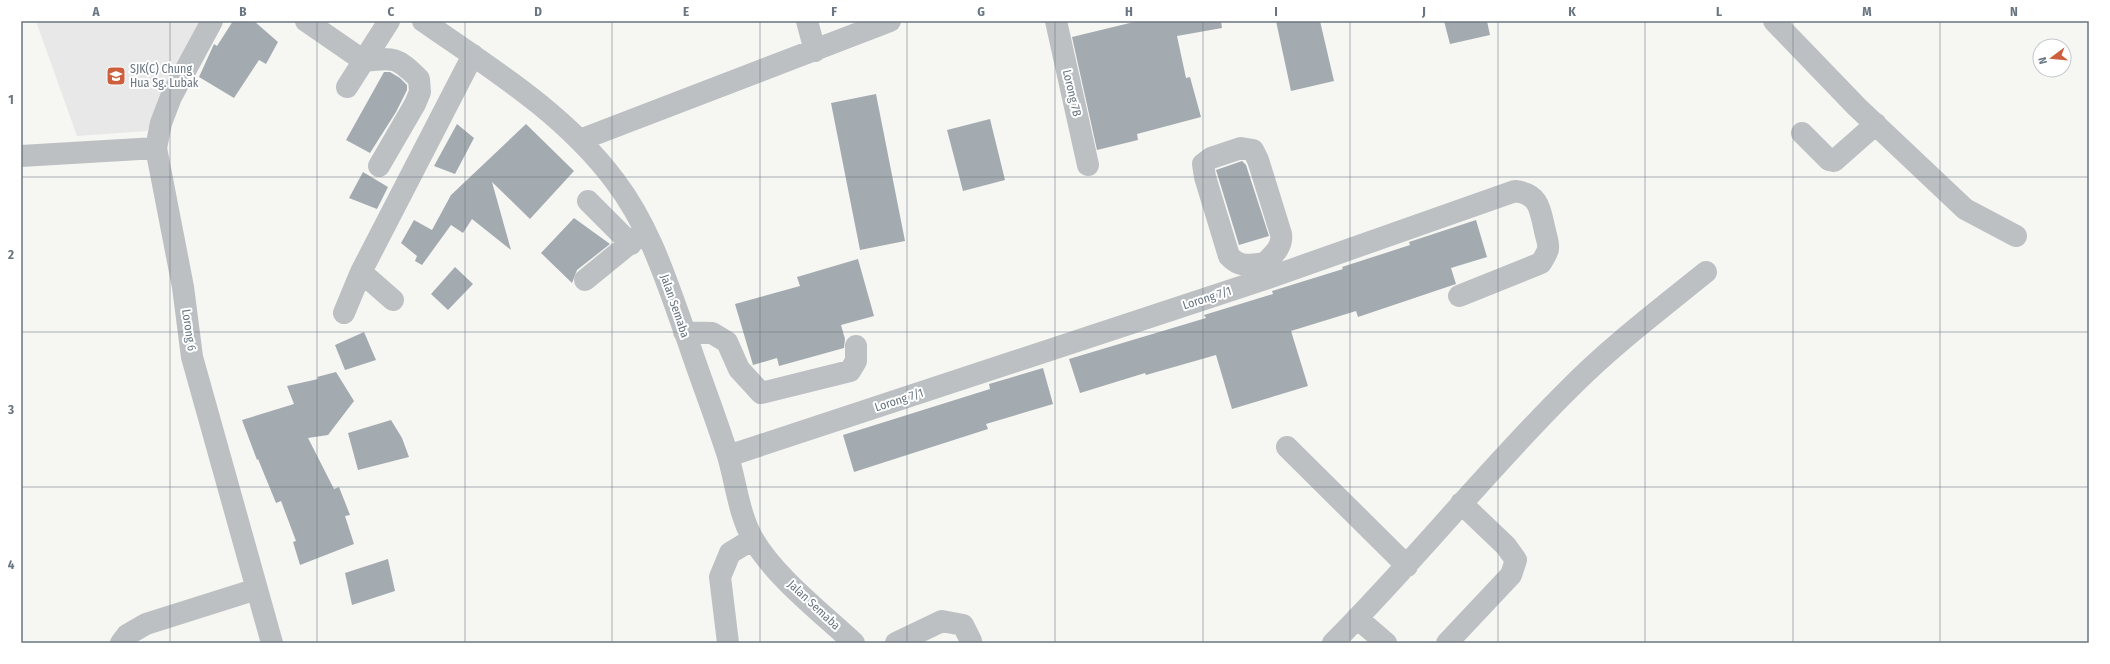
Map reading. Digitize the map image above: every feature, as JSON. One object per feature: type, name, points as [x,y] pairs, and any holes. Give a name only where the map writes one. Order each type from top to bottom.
[{"type":"street","name":"Lorong 6","points":[[212,21],[171,97],[161,123],[156,148],[183,287],[192,357],[272,643]]},
{"type":"street","points":[[306,21],[364,61],[384,58],[402,62],[419,78],[420,92],[415,104],[379,166]]},
{"type":"street","points":[[347,87],[389,21]]},
{"type":"street","name":"Jalan Semaba","points":[[423,21],[528,93],[580,140],[616,182],[638,237],[666,277],[728,456],[743,515],[753,539],[778,572],[854,643]]},
{"type":"street","points":[[807,21],[814,51]]},
{"type":"street","points":[[580,140],[890,21]]},
{"type":"street","name":"Lorong 7B","points":[[1056,21],[1088,166]]},
{"type":"street","points":[[1774,21],[1876,124],[1965,209],[2016,236]]},
{"type":"street","points":[[344,313],[361,272],[473,55]]},
{"type":"street","points":[[1802,133],[1829,160],[1834,161],[1876,124]]},
{"type":"street","points":[[21,156],[156,148]]},
{"type":"street","points":[[1241,148],[1253,150],[1258,160],[1282,241],[1266,271],[1236,263],[1229,256],[1205,177],[1203,164],[1211,158],[1241,148]]},
{"type":"street","name":"Lorong 7/1","points":[[728,456],[1266,271],[1515,191],[1526,192],[1533,198],[1540,208],[1548,249],[1541,263],[1459,296]]},
{"type":"street","points":[[585,280],[638,237],[588,201]]},
{"type":"street","points":[[361,272],[394,300]]},
{"type":"street","points":[[1333,643],[1407,566],[1461,503],[1592,366],[1706,272]]},
{"type":"street","points":[[684,332],[712,332],[727,342],[739,369],[761,393],[850,372],[856,361],[856,346]]},
{"type":"street","points":[[1287,447],[1407,566]]},
{"type":"street","points":[[1447,643],[1511,575],[1516,560],[1506,546],[1461,503]]},
{"type":"street","points":[[728,643],[720,577],[730,553],[753,539]]},
{"type":"street","points":[[121,643],[127,635],[146,624],[257,589]]},
{"type":"street","points":[[1358,618],[1386,643]]},
{"type":"street","points":[[896,643],[942,621],[963,625],[971,641],[970,643]]},
{"type":"shaded area","name":"SJK(C) Chung Hua Sg. Lubak","points":[[36,21],[205,21],[147,131],[77,136]]},
{"type":"building","points":[[233,21],[254,21],[278,42],[266,64],[259,60],[234,98],[199,77],[214,44],[217,46]]},
{"type":"building","points":[[1138,21],[1221,21],[1222,28],[1177,36],[1186,78],[1190,77],[1201,117],[1137,134],[1138,140],[1097,150],[1072,37]]},
{"type":"building","points":[[1276,21],[1320,21],[1334,81],[1291,91]]},
{"type":"building","points":[[1444,21],[1487,21],[1490,35],[1450,44]]},
{"type":"building","points":[[384,72],[390,72],[400,78],[407,85],[407,90],[396,112],[370,153],[346,140]]},
{"type":"building","points":[[876,94],[905,241],[860,250],[831,103]]},
{"type":"building","points":[[990,119],[1005,180],[963,191],[947,130]]},
{"type":"building","points":[[457,124],[474,138],[455,174],[434,166]]},
{"type":"building","points":[[526,124],[574,171],[530,219],[492,182],[511,250],[472,219],[463,233],[451,225],[422,265],[415,261],[417,256],[401,243],[414,220],[432,230],[451,195]]},
{"type":"building","points":[[1242,161],[1246,165],[1269,236],[1239,245],[1216,170]]},
{"type":"building","points":[[363,172],[388,187],[377,209],[349,198]]},
{"type":"building","points":[[574,218],[610,244],[577,270],[572,283],[541,253]]},
{"type":"building","points":[[1476,220],[1487,257],[1451,268],[1456,284],[1358,317],[1356,311],[1291,331],[1308,386],[1232,409],[1216,355],[1146,375],[1145,373],[1080,393],[1069,359],[1206,318],[1204,315],[1273,294],[1272,291],[1343,269],[1342,267],[1410,245],[1409,242]]},
{"type":"building","points":[[858,259],[874,316],[841,325],[845,339],[844,348],[779,366],[777,358],[753,365],[735,304],[800,286],[797,277]]},
{"type":"building","points":[[455,267],[473,284],[448,310],[431,294]]},
{"type":"building","points":[[364,332],[376,360],[345,370],[335,345]]},
{"type":"building","points":[[1043,368],[1053,404],[986,424],[988,429],[854,472],[843,435],[990,389],[989,384]]},
{"type":"building","points":[[336,372],[354,401],[328,435],[308,438],[334,489],[339,487],[350,515],[345,516],[354,544],[300,565],[293,542],[296,541],[281,501],[276,503],[258,459],[257,460],[242,420],[294,404],[287,386],[318,379],[317,377]]},
{"type":"building","points":[[391,420],[402,438],[409,457],[358,470],[348,433]]},
{"type":"building","points":[[388,559],[395,591],[352,605],[345,573]]},
{"type":"place","name":"SJK(C) Chung Hua Sg. Lubak","points":[[116,76]]}]
